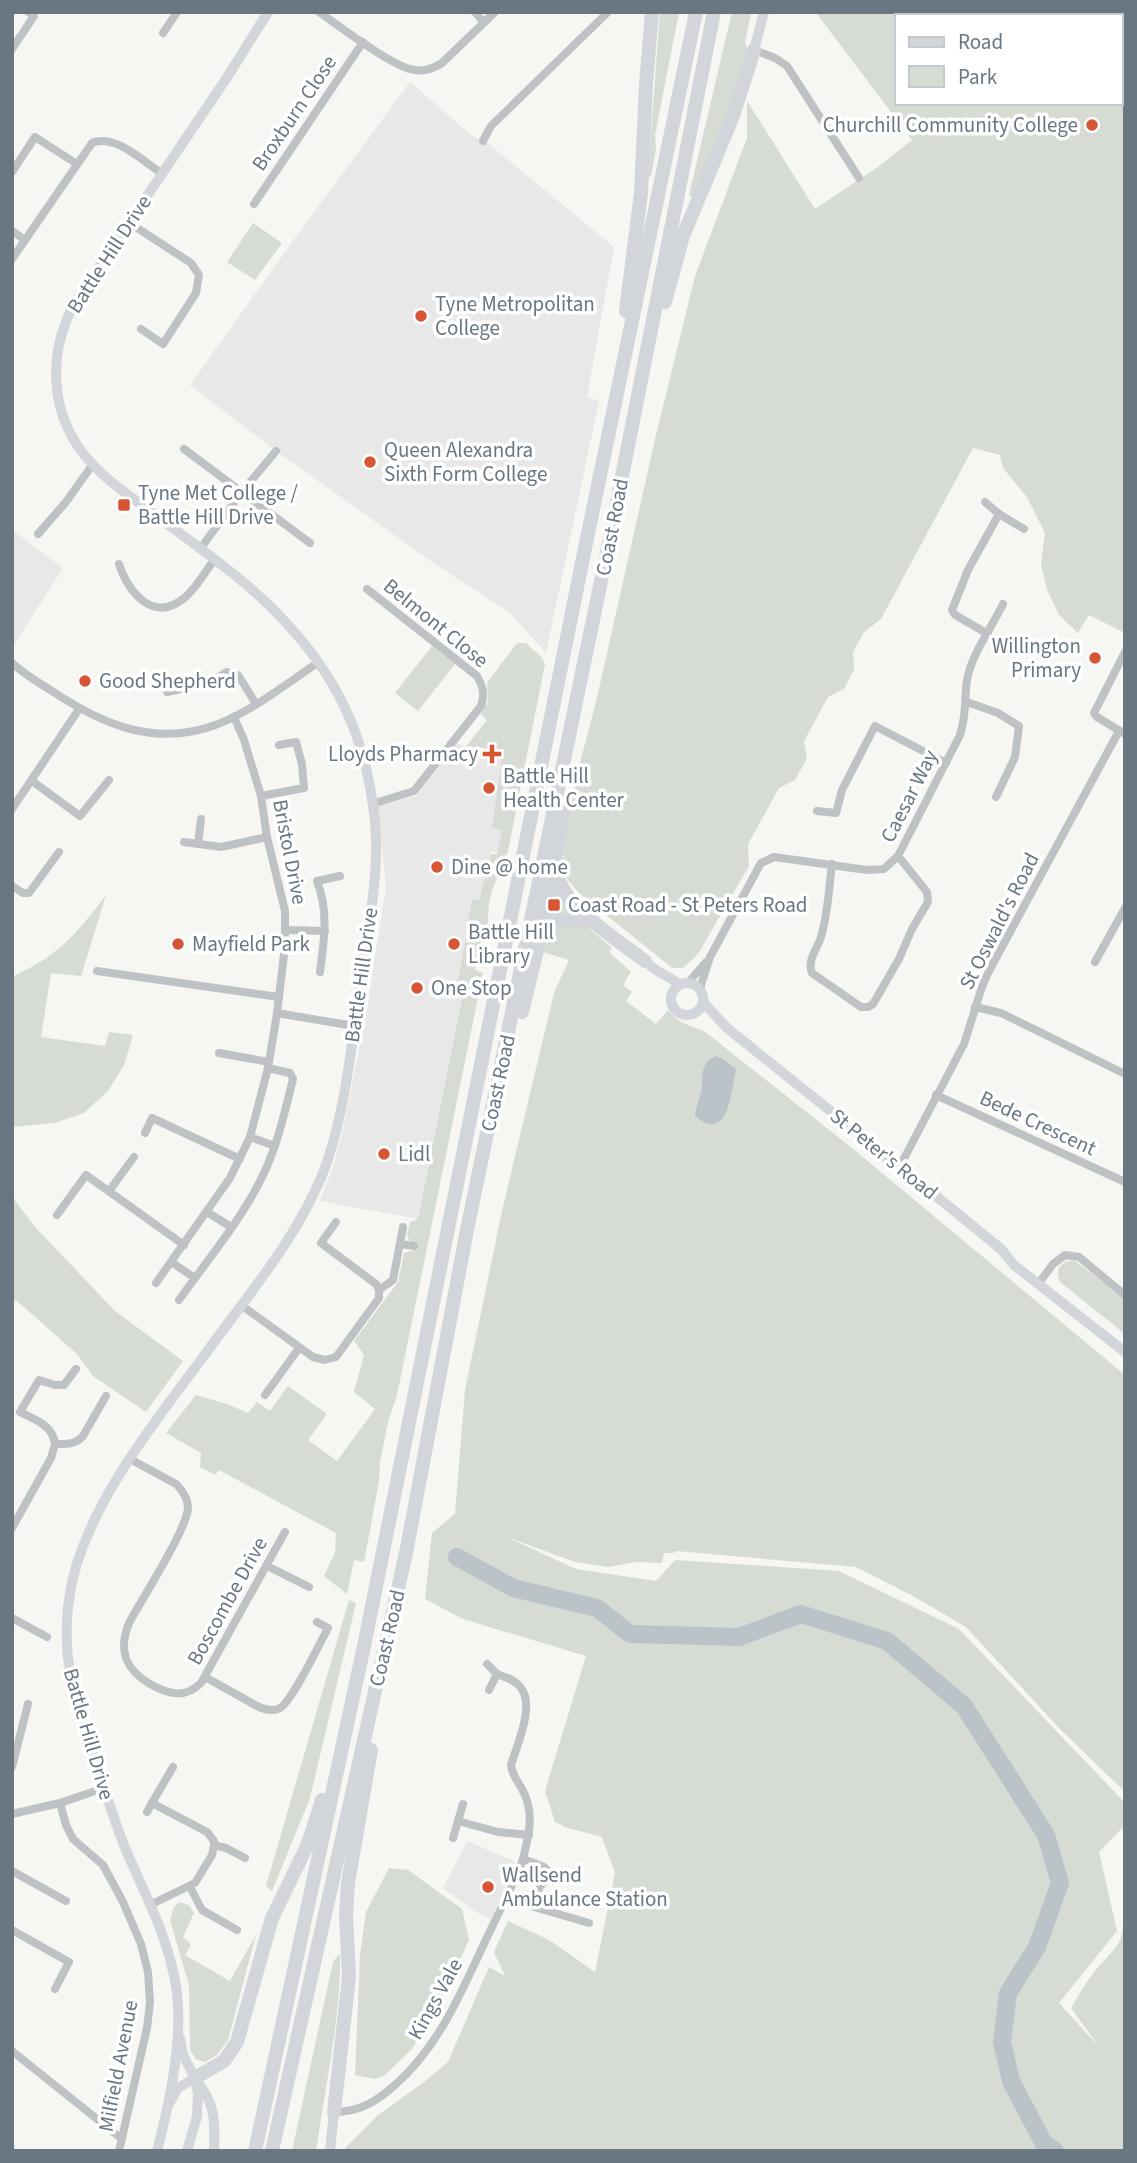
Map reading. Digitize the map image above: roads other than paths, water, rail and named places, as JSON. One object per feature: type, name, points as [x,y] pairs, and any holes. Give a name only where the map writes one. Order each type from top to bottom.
[{"type":"highway","points":[[610,430],[641,193],[652,12]]},
{"type":"highway","name":"Coast Road","points":[[255,2151],[364,1646],[696,12]]},
{"type":"highway","name":"Coast Road","points":[[272,2151],[406,1553],[467,1230],[608,547],[714,12]]},
{"type":"highway","points":[[632,425],[683,236],[733,116],[754,50]]},
{"type":"highway","points":[[467,1230],[540,938],[608,547]]},
{"type":"highway","points":[[555,864],[562,888],[593,921],[650,966]]},
{"type":"highway","points":[[540,938],[550,927],[562,920],[593,921]]},
{"type":"highway","points":[[334,2112],[349,1977],[346,1905],[349,1870],[406,1553]]},
{"type":"highway","points":[[195,2078],[224,2061],[237,2042],[272,1918],[313,1830],[364,1646]]},
{"type":"street","points":[[12,49],[34,16],[28,12]]},
{"type":"street","points":[[163,33],[177,12]]},
{"type":"street","name":"Battle Hill Drive","points":[[158,2149],[178,2029],[177,1999],[171,1962],[162,1931],[122,1840],[72,1690],[66,1625],[74,1577],[84,1545],[106,1500],[130,1459],[242,1306],[301,1219],[327,1163],[342,1102],[354,1026],[374,874],[375,826],[366,771],[354,726],[348,711],[318,662],[292,628],[267,603],[93,464],[75,440],[64,419],[56,381],[57,355],[62,328],[74,304],[268,12]]},
{"type":"street","points":[[319,12],[399,65],[412,70],[425,70],[442,63],[495,12]]},
{"type":"street","points":[[475,12],[484,23]]},
{"type":"street","points":[[482,141],[491,126],[608,12]]},
{"type":"street","points":[[764,12],[754,50],[787,66],[859,178]]},
{"type":"street","name":"Broxburn Close","points":[[254,204],[363,42]]},
{"type":"street","points":[[12,172],[35,137],[77,163]]},
{"type":"street","points":[[12,259],[92,143],[103,139],[115,142],[161,173]]},
{"type":"street","points":[[128,222],[191,262],[199,275],[196,293],[163,344],[141,329]]},
{"type":"street","points":[[12,231],[26,240]]},
{"type":"street","points":[[184,449],[310,543]]},
{"type":"street","points":[[200,549],[276,451]]},
{"type":"street","points":[[38,534],[66,502],[93,464]]},
{"type":"street","points":[[985,502],[1024,529]]},
{"type":"street","points":[[988,634],[952,610],[968,569],[999,514]]},
{"type":"street","points":[[119,564],[132,592],[143,601],[159,607],[172,605],[184,598],[214,560]]},
{"type":"street","name":"Belmont Close","points":[[367,589],[477,676],[482,684],[484,697],[481,706],[414,791],[372,804]]},
{"type":"street","name":"Caesar Way","points":[[700,988],[710,957],[761,863],[774,857],[867,870],[884,869],[898,856],[960,735],[965,720],[970,668],[1003,604]]},
{"type":"street","points":[[1122,732],[1094,713],[1125,652]]},
{"type":"street","points":[[12,663],[79,709],[110,724],[158,735],[186,733],[217,725],[256,704],[318,662]]},
{"type":"street","points":[[167,692],[206,684],[227,672],[239,675],[256,704]]},
{"type":"street","points":[[967,702],[998,713],[1019,726],[1015,757],[996,797]]},
{"type":"street","points":[[12,809],[79,709]]},
{"type":"street","name":"Bristol Drive","points":[[156,1283],[207,1212],[250,1138],[269,1065],[277,1013],[286,930],[285,911],[267,837],[261,796],[244,740],[233,717]]},
{"type":"street","points":[[817,811],[836,813],[842,790],[874,726],[946,763]]},
{"type":"street","name":"St Oswald's Road","points":[[899,1168],[964,1044],[989,971],[1122,732]]},
{"type":"street","points":[[261,796],[304,788],[302,764],[296,742],[279,745]]},
{"type":"street","points":[[32,781],[80,816],[109,780]]},
{"type":"street","points":[[198,844],[201,819]]},
{"type":"street","points":[[184,842],[221,847],[267,837]]},
{"type":"street","points":[[12,886],[23,893],[29,893],[59,852]]},
{"type":"street","points":[[832,864],[822,936],[810,969],[861,1007],[868,1007],[873,1004],[899,959],[928,902],[927,892],[898,856]]},
{"type":"street","points":[[320,972],[325,931],[324,899],[317,881],[340,876]]},
{"type":"street","points":[[1095,962],[1125,908]]},
{"type":"street","points":[[286,930],[325,931]]},
{"type":"street","name":"Caesar Way","points":[[680,986],[710,957]]},
{"type":"street","name":"St Peter's Road","points":[[650,966],[680,986],[700,988]]},
{"type":"street","points":[[97,971],[279,997]]},
{"type":"street","name":"St Peter's Road","points":[[680,986],[671,1003],[678,1012],[688,1015],[696,1013],[727,1028]]},
{"type":"street","points":[[696,1013],[704,997],[700,988]]},
{"type":"street","name":"St Peter's Road","points":[[703,1002],[727,1028],[858,1132],[920,1188],[936,1196],[1001,1249],[1014,1265],[1125,1352]]},
{"type":"street","points":[[975,1007],[1001,1013],[1125,1074]]},
{"type":"street","points":[[277,1013],[354,1026]]},
{"type":"street","points":[[179,1300],[231,1227],[263,1174],[275,1146],[293,1079],[290,1073],[269,1065],[219,1053]]},
{"type":"street","name":"Bede Crescent","points":[[936,1096],[1125,1182]]},
{"type":"street","points":[[145,1133],[152,1118],[240,1158]]},
{"type":"street","points":[[250,1138],[275,1146]]},
{"type":"street","points":[[109,1191],[134,1157]]},
{"type":"street","points":[[57,1214],[86,1175],[184,1245]]},
{"type":"street","points":[[207,1212],[231,1227]]},
{"type":"street","points":[[242,1306],[313,1357],[325,1360],[336,1357],[379,1298],[376,1284],[321,1243],[337,1222]]},
{"type":"street","points":[[379,1290],[393,1280],[403,1227]]},
{"type":"street","points":[[400,1244],[414,1246]]},
{"type":"street","points":[[1039,1283],[1053,1264],[1065,1255],[1080,1258],[1125,1295]]},
{"type":"street","points":[[171,1262],[195,1278]]},
{"type":"street","points":[[265,1395],[299,1348]]},
{"type":"street","points":[[12,1528],[15,1517],[51,1458],[55,1444],[48,1427],[20,1412],[38,1380],[64,1385],[76,1369]]},
{"type":"street","points":[[55,1444],[78,1441],[106,1396]]},
{"type":"street","name":"Boscombe Drive","points":[[130,1459],[176,1484],[185,1496],[188,1511],[184,1525],[126,1629],[124,1643],[127,1663],[139,1678],[160,1690],[173,1694],[191,1691],[205,1677],[285,1532]]},
{"type":"street","points":[[267,1566],[309,1587]]},
{"type":"street","points":[[12,1618],[47,1637]]},
{"type":"street","points":[[205,1677],[259,1707],[278,1709],[288,1700],[328,1628],[317,1622]]},
{"type":"street","name":"Kings Vale","points":[[334,2112],[363,2108],[383,2095],[425,2054],[460,1997],[523,1859],[529,1835],[530,1804],[511,1772],[510,1765],[527,1703],[523,1689],[514,1681],[497,1674],[487,1664]]},
{"type":"street","points":[[489,1690],[497,1674]]},
{"type":"street","points":[[12,1767],[28,1704]]},
{"type":"street","points":[[147,1812],[173,1767]]},
{"type":"street","points":[[12,1813],[60,1804],[104,1788]]},
{"type":"street","points":[[150,1905],[190,1887],[212,1854],[214,1845],[214,1840],[207,1832],[152,1803]]},
{"type":"street","name":"Milfield Avenue","points":[[60,1804],[73,1839],[103,1865],[123,1902],[141,1944],[148,1972],[150,2002],[147,2028],[119,2151]]},
{"type":"street","points":[[453,1838],[463,1804]]},
{"type":"street","points":[[458,1821],[498,1832],[529,1835]]},
{"type":"street","points":[[214,1845],[245,1858]]},
{"type":"street","points":[[523,1859],[544,1867],[549,1872],[547,1880],[540,1886],[534,1907],[590,1923]]},
{"type":"street","points":[[12,1871],[66,1901]]},
{"type":"street","points":[[190,1887],[198,1904],[208,1915],[237,1930]]},
{"type":"street","points":[[12,1930],[69,1962],[55,1989]]},
{"type":"street","name":"Battle Hill Drive","points":[[178,2029],[186,2063],[195,2078],[198,2094],[198,2107],[187,2151]]},
{"type":"street","points":[[12,2051],[122,2139]]},
{"type":"street","points":[[163,2126],[175,2092],[195,2078],[209,2096],[212,2106],[215,2122],[214,2151]]},
{"type":"street","points":[[330,2151],[334,2112]]},
{"type":"waterway","points":[[457,1557],[513,1588],[597,1608],[630,1634],[739,1637],[801,1614],[887,1641],[964,1706],[1046,1835],[1060,1883],[1037,1947],[1008,1993],[1002,2042],[1011,2081],[1043,2142],[1055,2151]]},
{"type":"place","name":"Churchill Community College","points":[[1092,125]]},
{"type":"place","name":"Tyne Metropolitan College","points":[[421,316]]},
{"type":"place","name":"Queen Alexandra Sixth Form College","points":[[370,462]]},
{"type":"place","name":"Tyne Met College / Battle Hill Drive","points":[[124,505]]},
{"type":"place","name":"Willington Primary","points":[[1095,658]]},
{"type":"place","name":"Good Shepherd","points":[[85,681]]},
{"type":"place","name":"Lloyds Pharmacy","points":[[492,754]]},
{"type":"place","name":"Battle Hill Health Center","points":[[489,788]]},
{"type":"place","name":"Dine @ home","points":[[437,867]]},
{"type":"place","name":"Coast Road - St Peters Road","points":[[554,905]]},
{"type":"place","name":"Mayfield Park","points":[[178,944]]},
{"type":"place","name":"Battle Hill Library","points":[[454,944]]},
{"type":"place","name":"One Stop","points":[[417,988]]},
{"type":"place","name":"Lidl","points":[[384,1154]]},
{"type":"place","name":"Wallsend Ambulance Station","points":[[488,1887]]}]
